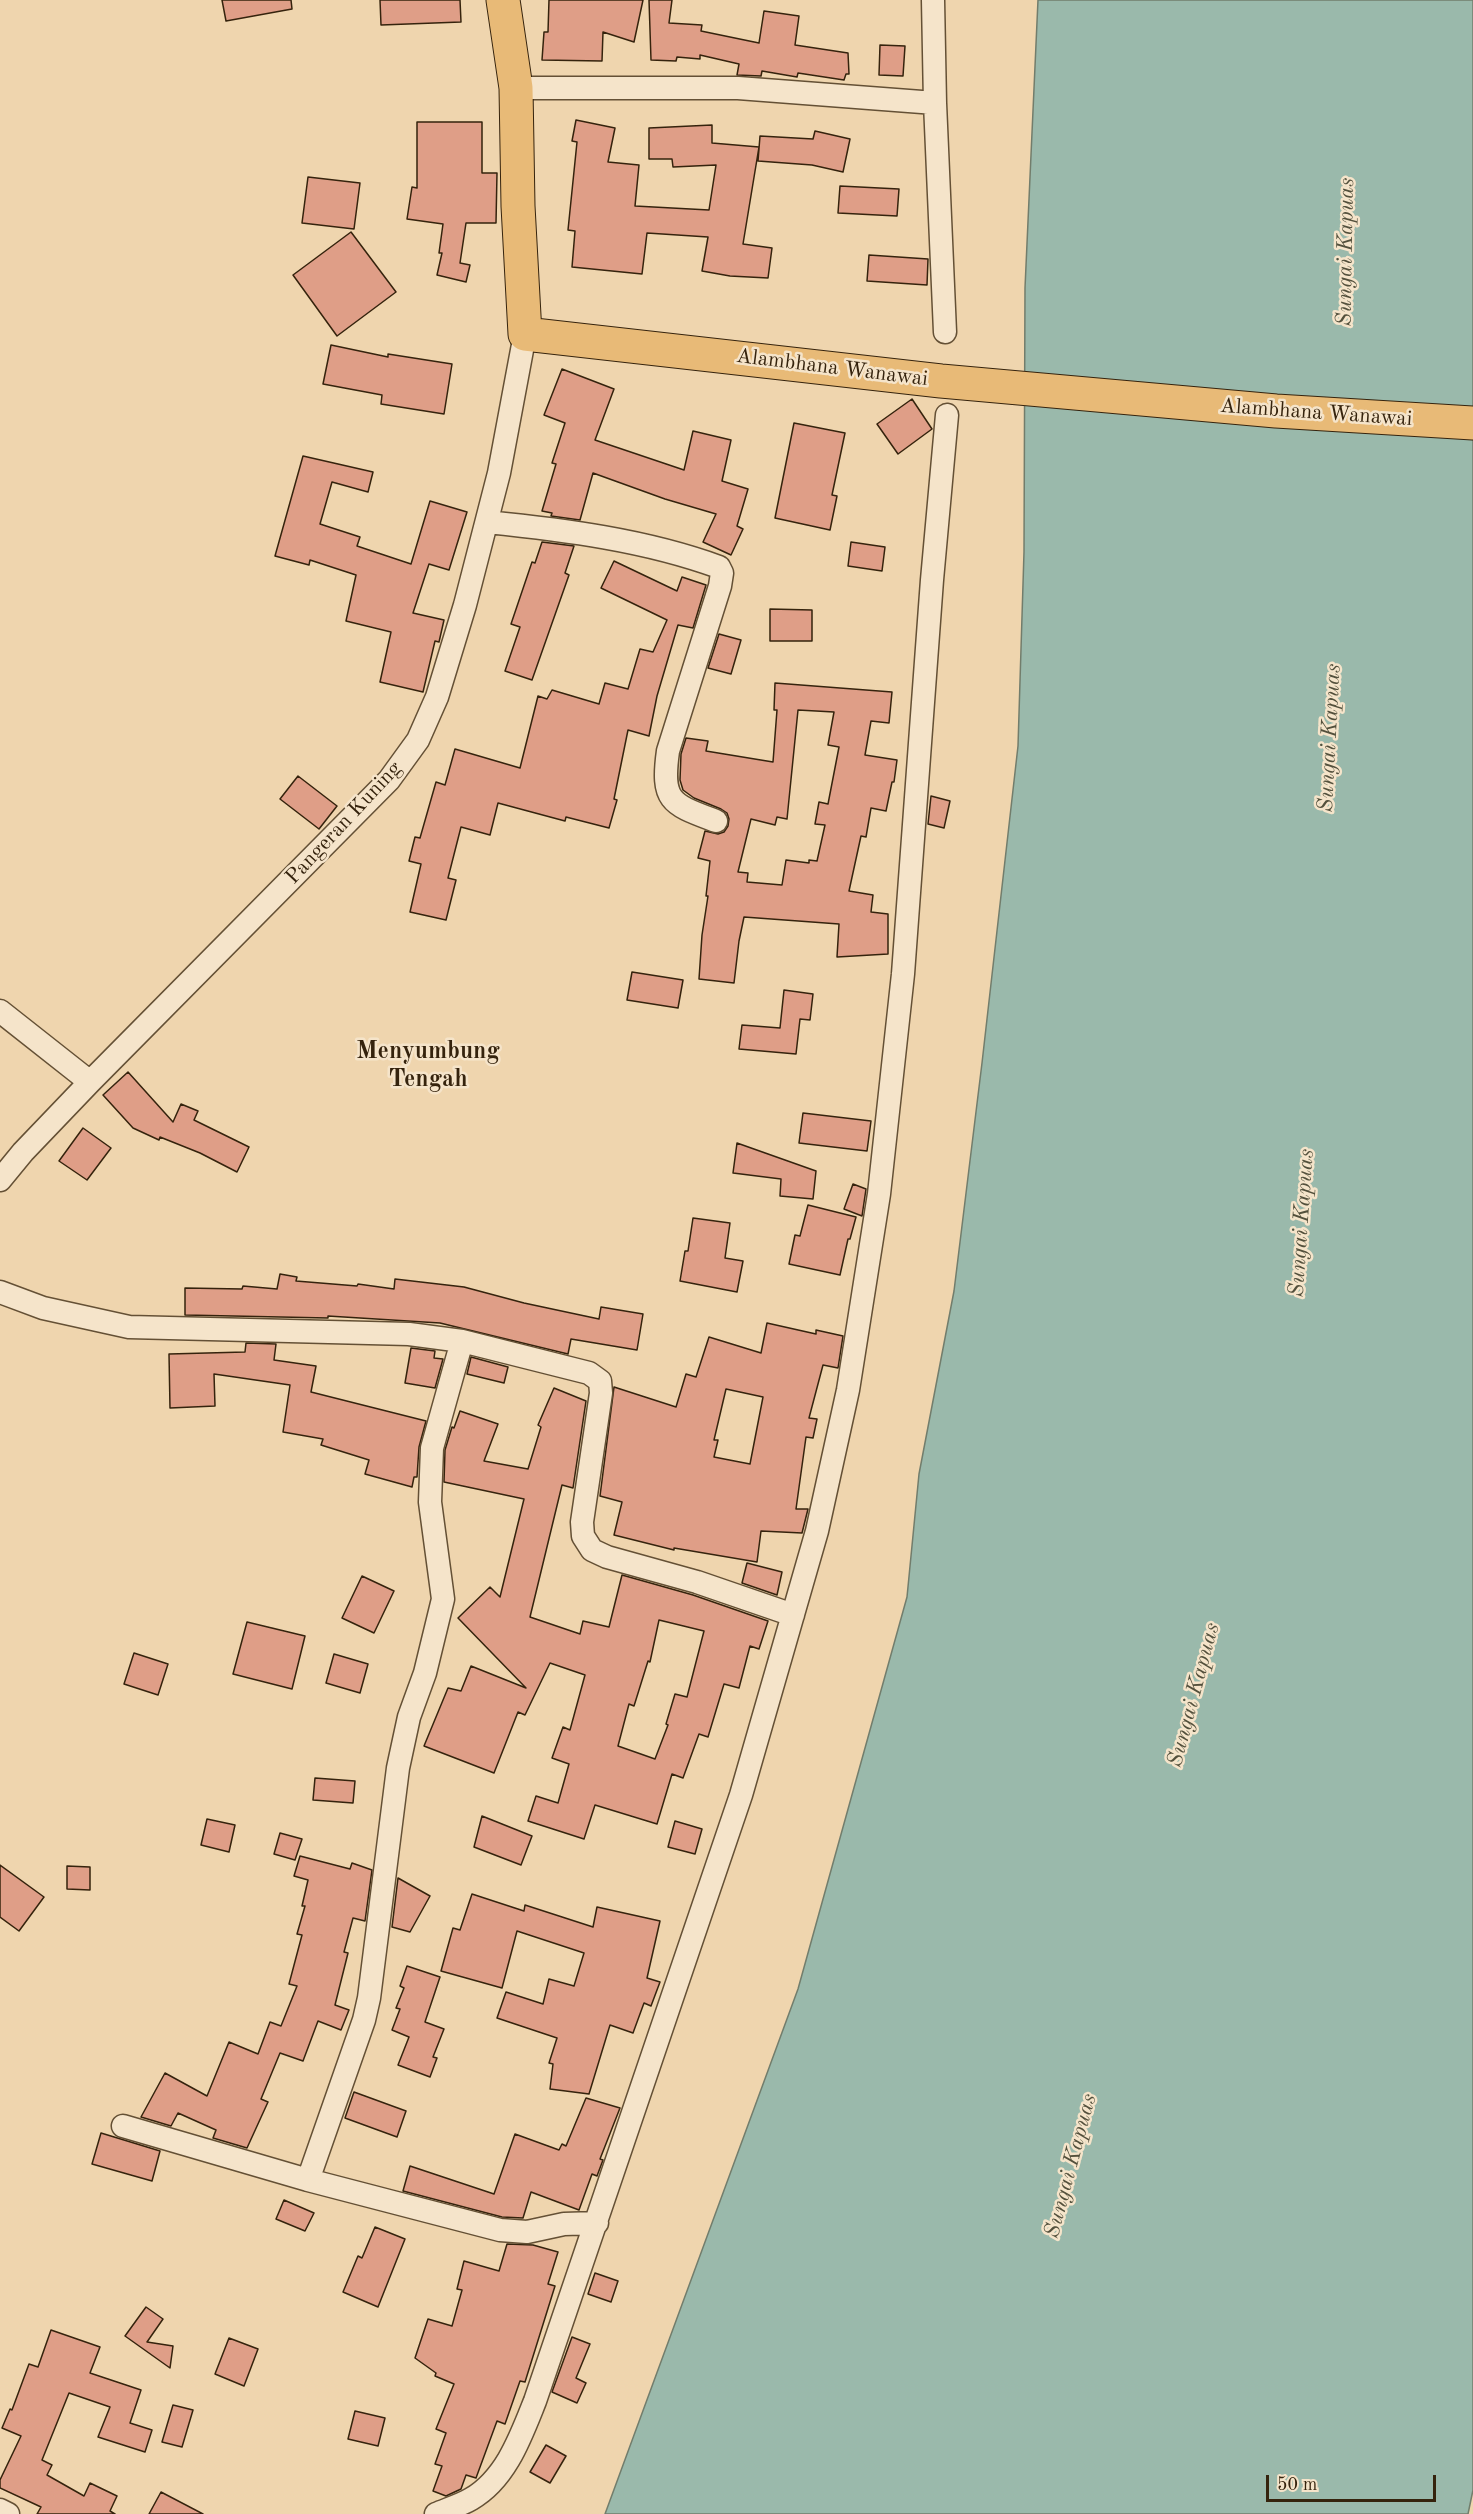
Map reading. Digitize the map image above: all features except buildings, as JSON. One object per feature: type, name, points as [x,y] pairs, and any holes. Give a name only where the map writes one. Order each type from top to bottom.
[{"type":"main road","points":[[503,0],[516,88],[518,206],[525,334]]},
{"type":"main road","name":"Alambhana Wanawai","points":[[525,334],[895,376],[1276,411],[1473,423]]},
{"type":"street","points":[[933,0],[945,332]]},
{"type":"street","points":[[516,88],[738,88],[935,103]]},
{"type":"street","name":"Pangeran Kuning","points":[[0,1180],[23,1152],[90,1082],[332,840],[389,780],[418,741],[437,697],[500,473],[525,334]]},
{"type":"street","points":[[436,2514],[470,2500],[486,2489],[504,2466],[525,2428],[597,2223],[741,1795],[817,1531],[848,1390],[879,1194],[903,974],[932,580],[947,415]]},
{"type":"street","points":[[487,522],[621,540],[669,551],[719,567],[722,573],[720,586],[668,751],[665,772],[670,798],[681,808],[716,821]]},
{"type":"street","points":[[0,1011],[90,1082]]},
{"type":"street","points":[[0,1292],[43,1308],[129,1327],[409,1334],[462,1341],[589,1373],[600,1382],[601,1393],[582,1522],[583,1536],[592,1550],[607,1557],[697,1582],[793,1615]]},
{"type":"street","points":[[308,2180],[364,2020],[369,1998],[398,1768],[409,1717],[424,1673],[442,1599],[430,1502],[432,1448],[462,1341]]},
{"type":"street","points":[[123,2126],[308,2180],[509,2231],[527,2232],[564,2224],[597,2223]]},
{"type":"street","points":[[0,2510],[9,2514]]},
{"type":"water","name":"Sungai Kapuas","points":[[1038,0],[1473,0],[1473,2490],[1468,2514],[605,2514],[798,1989],[907,1597],[919,1474],[954,1291],[1018,746],[1024,552],[1025,288]]},
{"type":"district","name":"Menyumbung Tengah","points":[[428,1066]]}]
